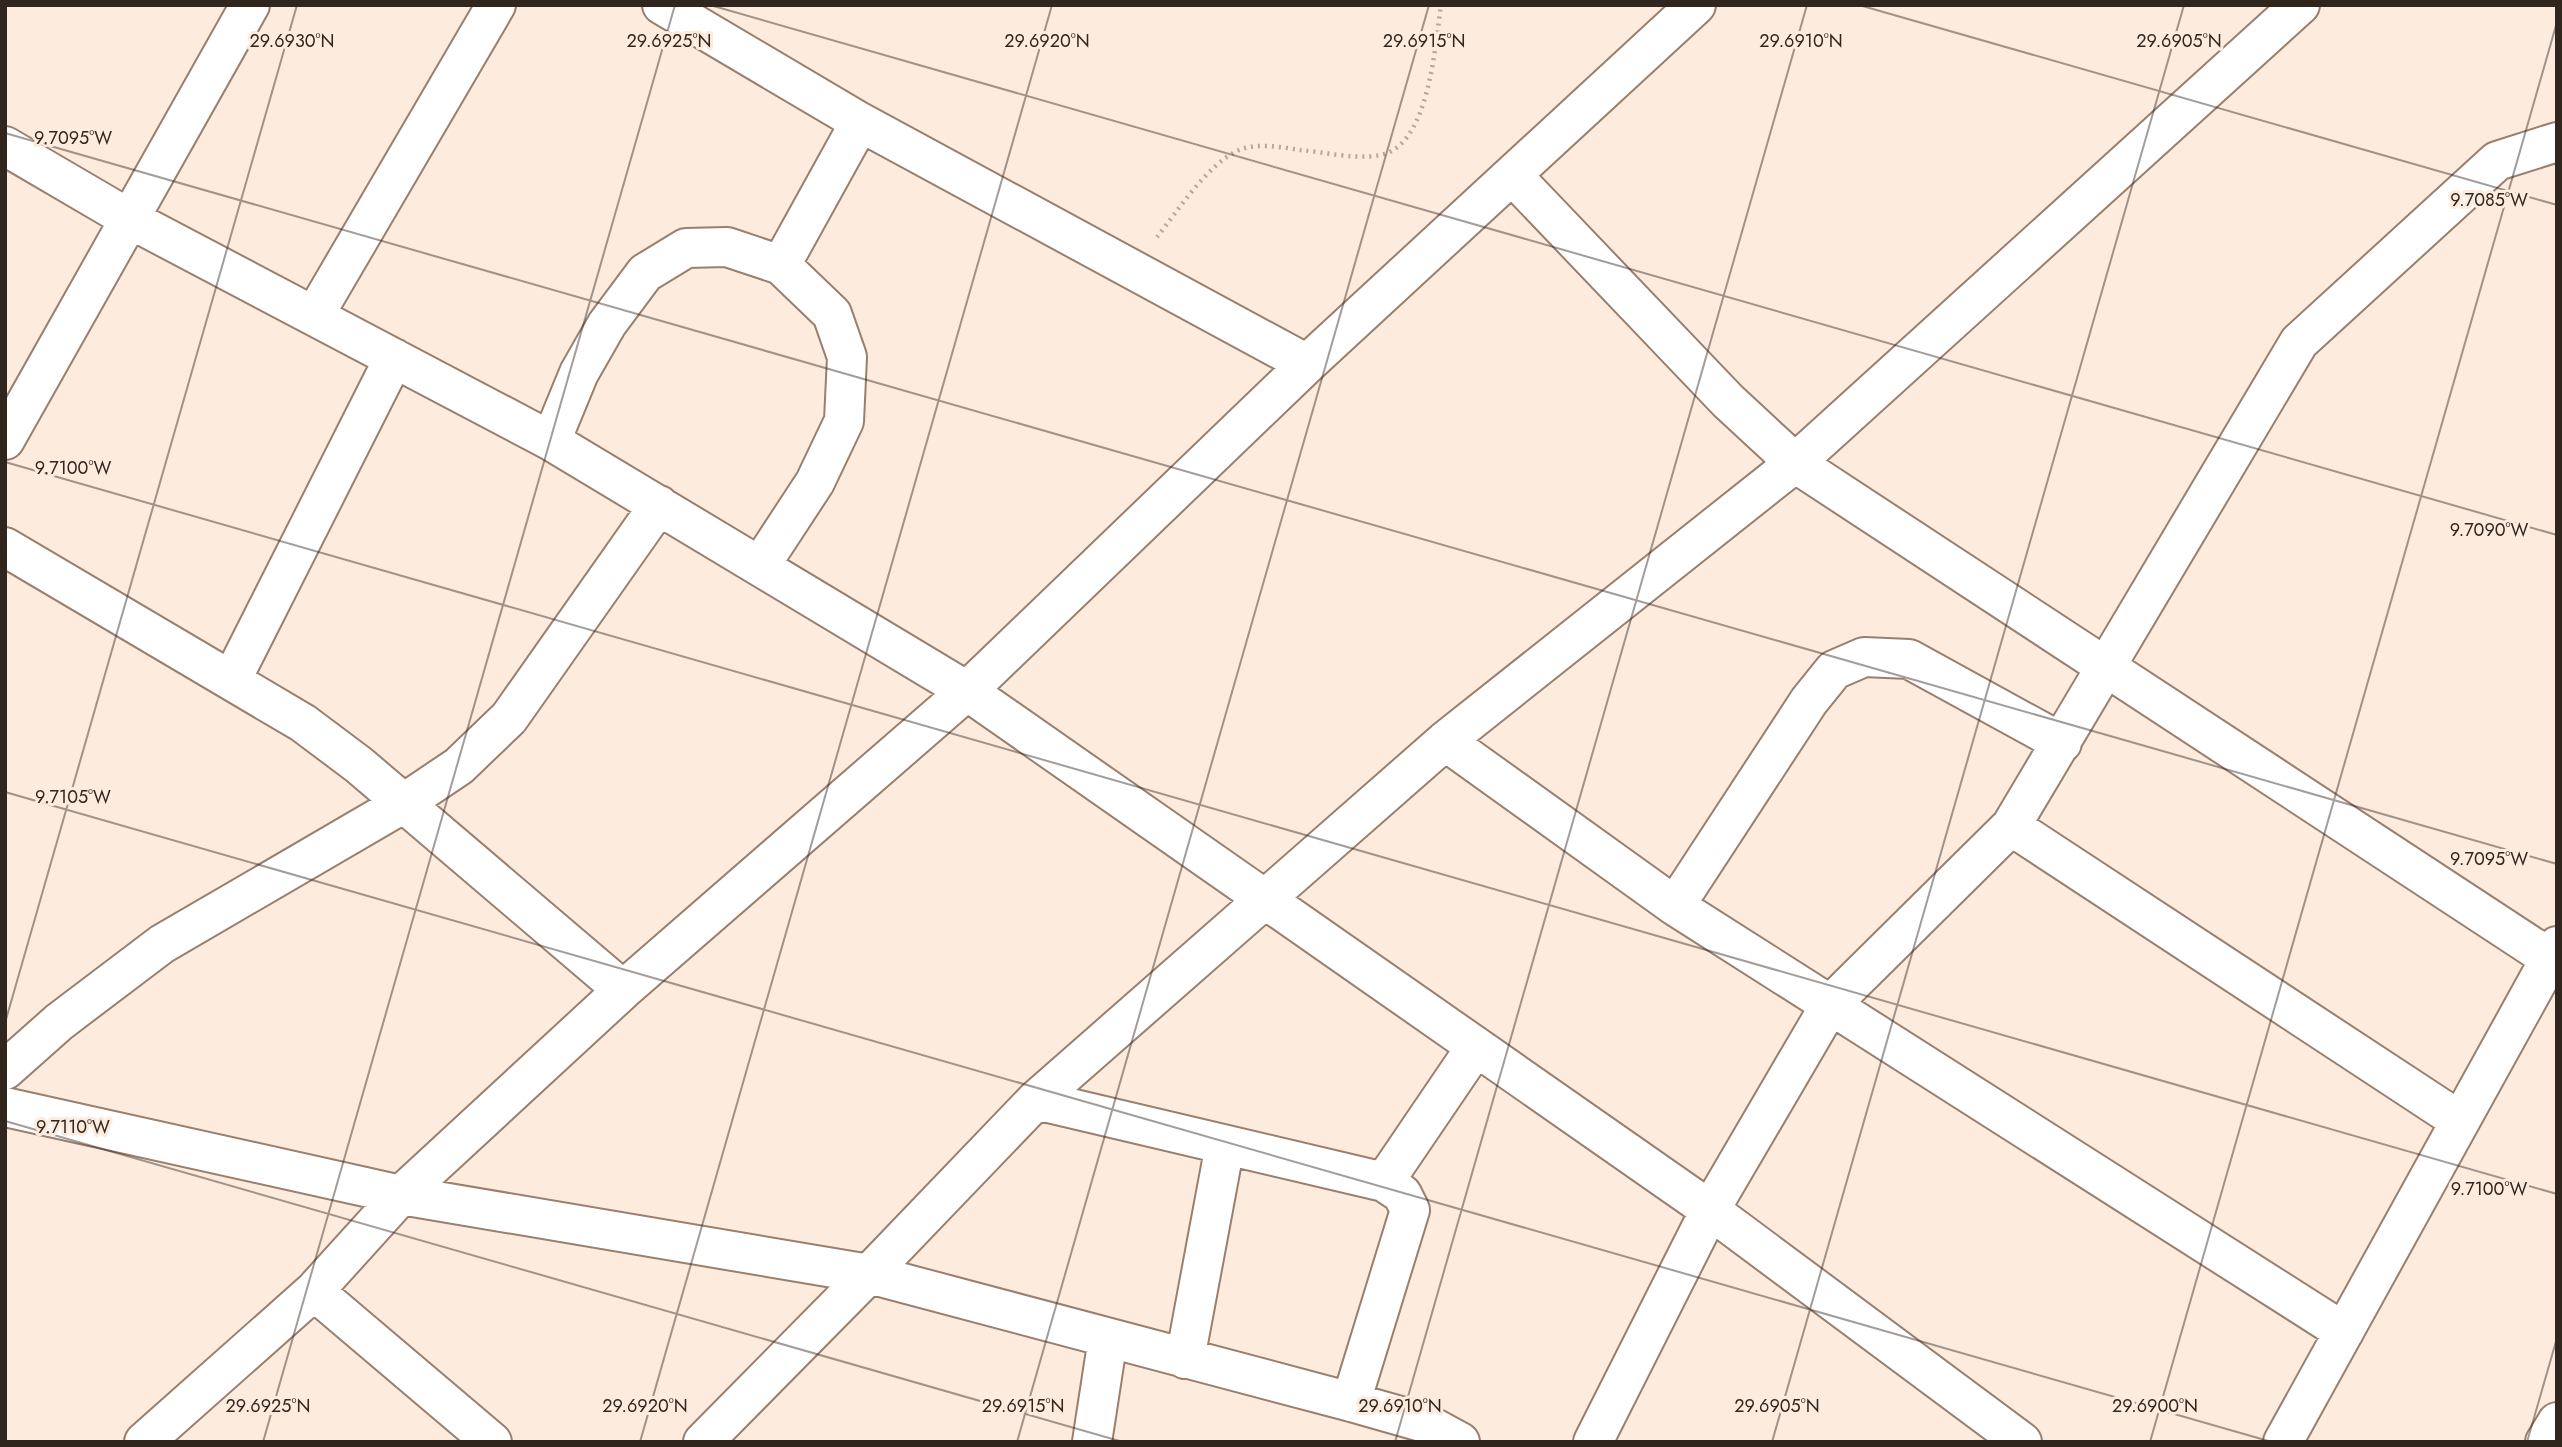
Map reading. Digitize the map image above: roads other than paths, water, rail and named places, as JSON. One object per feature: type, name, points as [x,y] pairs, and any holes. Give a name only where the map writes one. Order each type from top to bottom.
[{"type":"street","points":[[314,316],[496,5]]},
{"type":"street","points":[[662,5],[860,122],[1130,271],[1307,364]]},
{"type":"street","points":[[144,1442],[314,1291],[401,1195],[623,990],[967,691],[1307,364],[1696,5]]},
{"type":"street","points":[[702,1442],[869,1274],[1035,1100],[1445,741],[1796,463],[2300,5]]},
{"type":"street","points":[[5,440],[128,218],[236,10]]},
{"type":"street","points":[[780,265],[860,122]]},
{"type":"street","points":[[1593,1442],[1710,1210],[1830,1005],[2011,827],[2108,668],[2299,342],[2497,161],[2557,142]]},
{"type":"street","points":[[5,146],[128,218],[551,441],[967,691],[1710,1210],[2022,1442]]},
{"type":"street","points":[[1512,175],[1728,401],[1796,463],[2555,956],[2460,1121],[2283,1442]]},
{"type":"street","points":[[551,441],[579,373],[607,324],[645,272],[686,248],[727,247],[780,265],[832,314],[847,358],[844,421],[815,482],[760,566]]},
{"type":"street","points":[[232,679],[394,358]]},
{"type":"street","points":[[5,1070],[58,1022],[162,944],[404,803],[459,766],[509,718],[659,505]]},
{"type":"street","points":[[5,547],[303,723],[404,803],[623,990]]},
{"type":"street","points":[[1675,906],[1809,701],[1834,670],[1864,657],[1909,659],[2062,743]]},
{"type":"street","points":[[1445,741],[1675,906],[2344,1332]]},
{"type":"street","points":[[2011,827],[2460,1121]]},
{"type":"street","points":[[1384,1182],[1475,1048]]},
{"type":"street","points":[[1035,1100],[1384,1182],[1402,1194],[1410,1210],[1351,1402]]},
{"type":"street","points":[[5,1107],[401,1195],[869,1274],[1425,1423],[1460,1442]]},
{"type":"street","points":[[1185,1359],[1225,1145]]},
{"type":"street","points":[[314,1291],[492,1442]]},
{"type":"street","points":[[1092,1442],[1108,1338]]},
{"type":"street","points":[[2545,1442],[2557,1422]]}]
